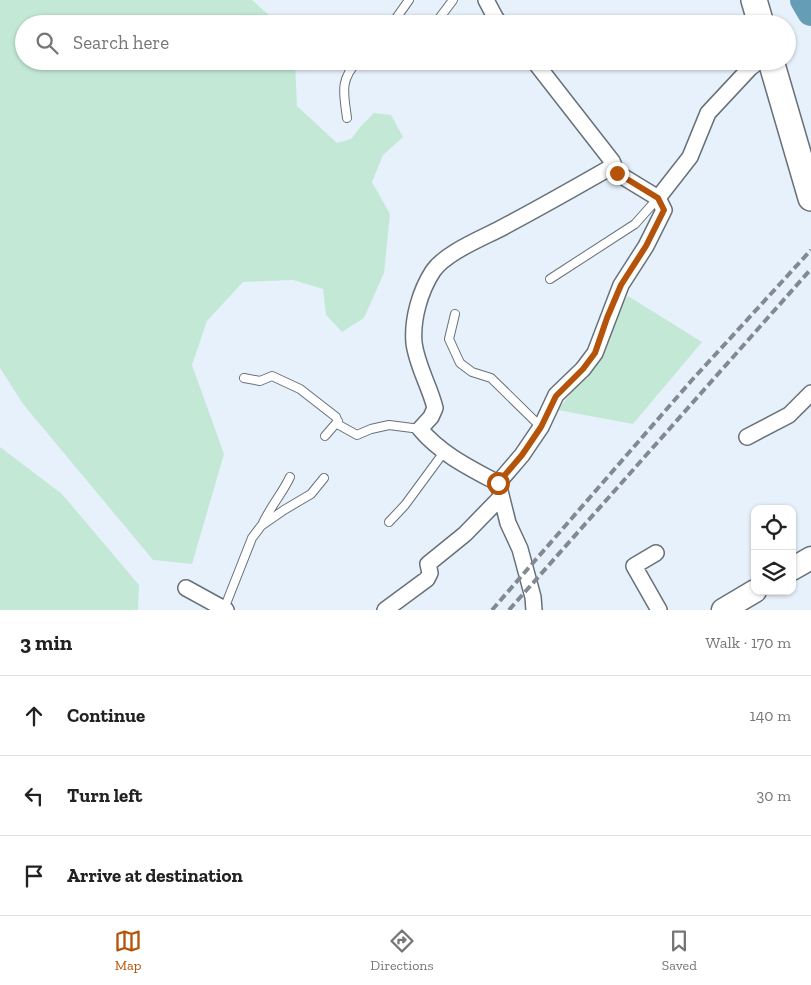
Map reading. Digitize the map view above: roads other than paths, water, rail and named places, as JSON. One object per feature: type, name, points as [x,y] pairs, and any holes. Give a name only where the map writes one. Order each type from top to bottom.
[{"type":"main road","points":[[754,0],[758,15]]},
{"type":"main road","points":[[774,70],[811,198]]},
{"type":"main road","points":[[796,567],[811,558]]},
{"type":"main road","points":[[724,610],[751,593]]},
{"type":"street","points":[[486,0],[494,15]]},
{"type":"street","points":[[386,610],[427,579],[430,573],[428,564],[466,534],[500,490],[541,427],[556,396],[583,369],[595,353],[621,285],[646,246],[664,210],[658,198],[617,173],[614,166],[541,70]]},
{"type":"street","points":[[658,198],[690,157],[708,113],[748,70]]},
{"type":"street","points":[[534,610],[533,598],[520,549],[508,523],[500,490],[444,452],[420,429],[431,417],[435,408],[414,345],[416,312],[434,270],[463,247],[614,166]]},
{"type":"street","points":[[747,437],[789,415],[811,393]]},
{"type":"street","points":[[656,553],[634,566],[658,610]]},
{"type":"street","points":[[186,588],[225,609]]},
{"type":"lane","points":[[398,15],[409,0]]},
{"type":"lane","points":[[442,15],[453,0]]},
{"type":"lane","points":[[347,118],[343,87],[344,79],[351,70]]},
{"type":"lane","points":[[550,279],[635,224],[658,198]]},
{"type":"lane","points":[[454,314],[449,339],[460,363],[472,372],[491,378],[541,427]]},
{"type":"lane","points":[[244,378],[260,381],[272,376],[300,389],[332,414],[339,425],[357,435],[389,425],[420,429]]},
{"type":"lane","points":[[325,436],[338,421]]},
{"type":"lane","points":[[389,522],[405,505],[444,452]]},
{"type":"lane","points":[[225,609],[252,538],[285,488],[290,477]]},
{"type":"lane","points":[[261,526],[311,494],[324,478]]},
{"type":"waterway","points":[[804,0],[811,12]]},
{"type":"railway","points":[[492,610],[692,380],[811,250]]},
{"type":"railway","points":[[509,610],[811,269]]}]
